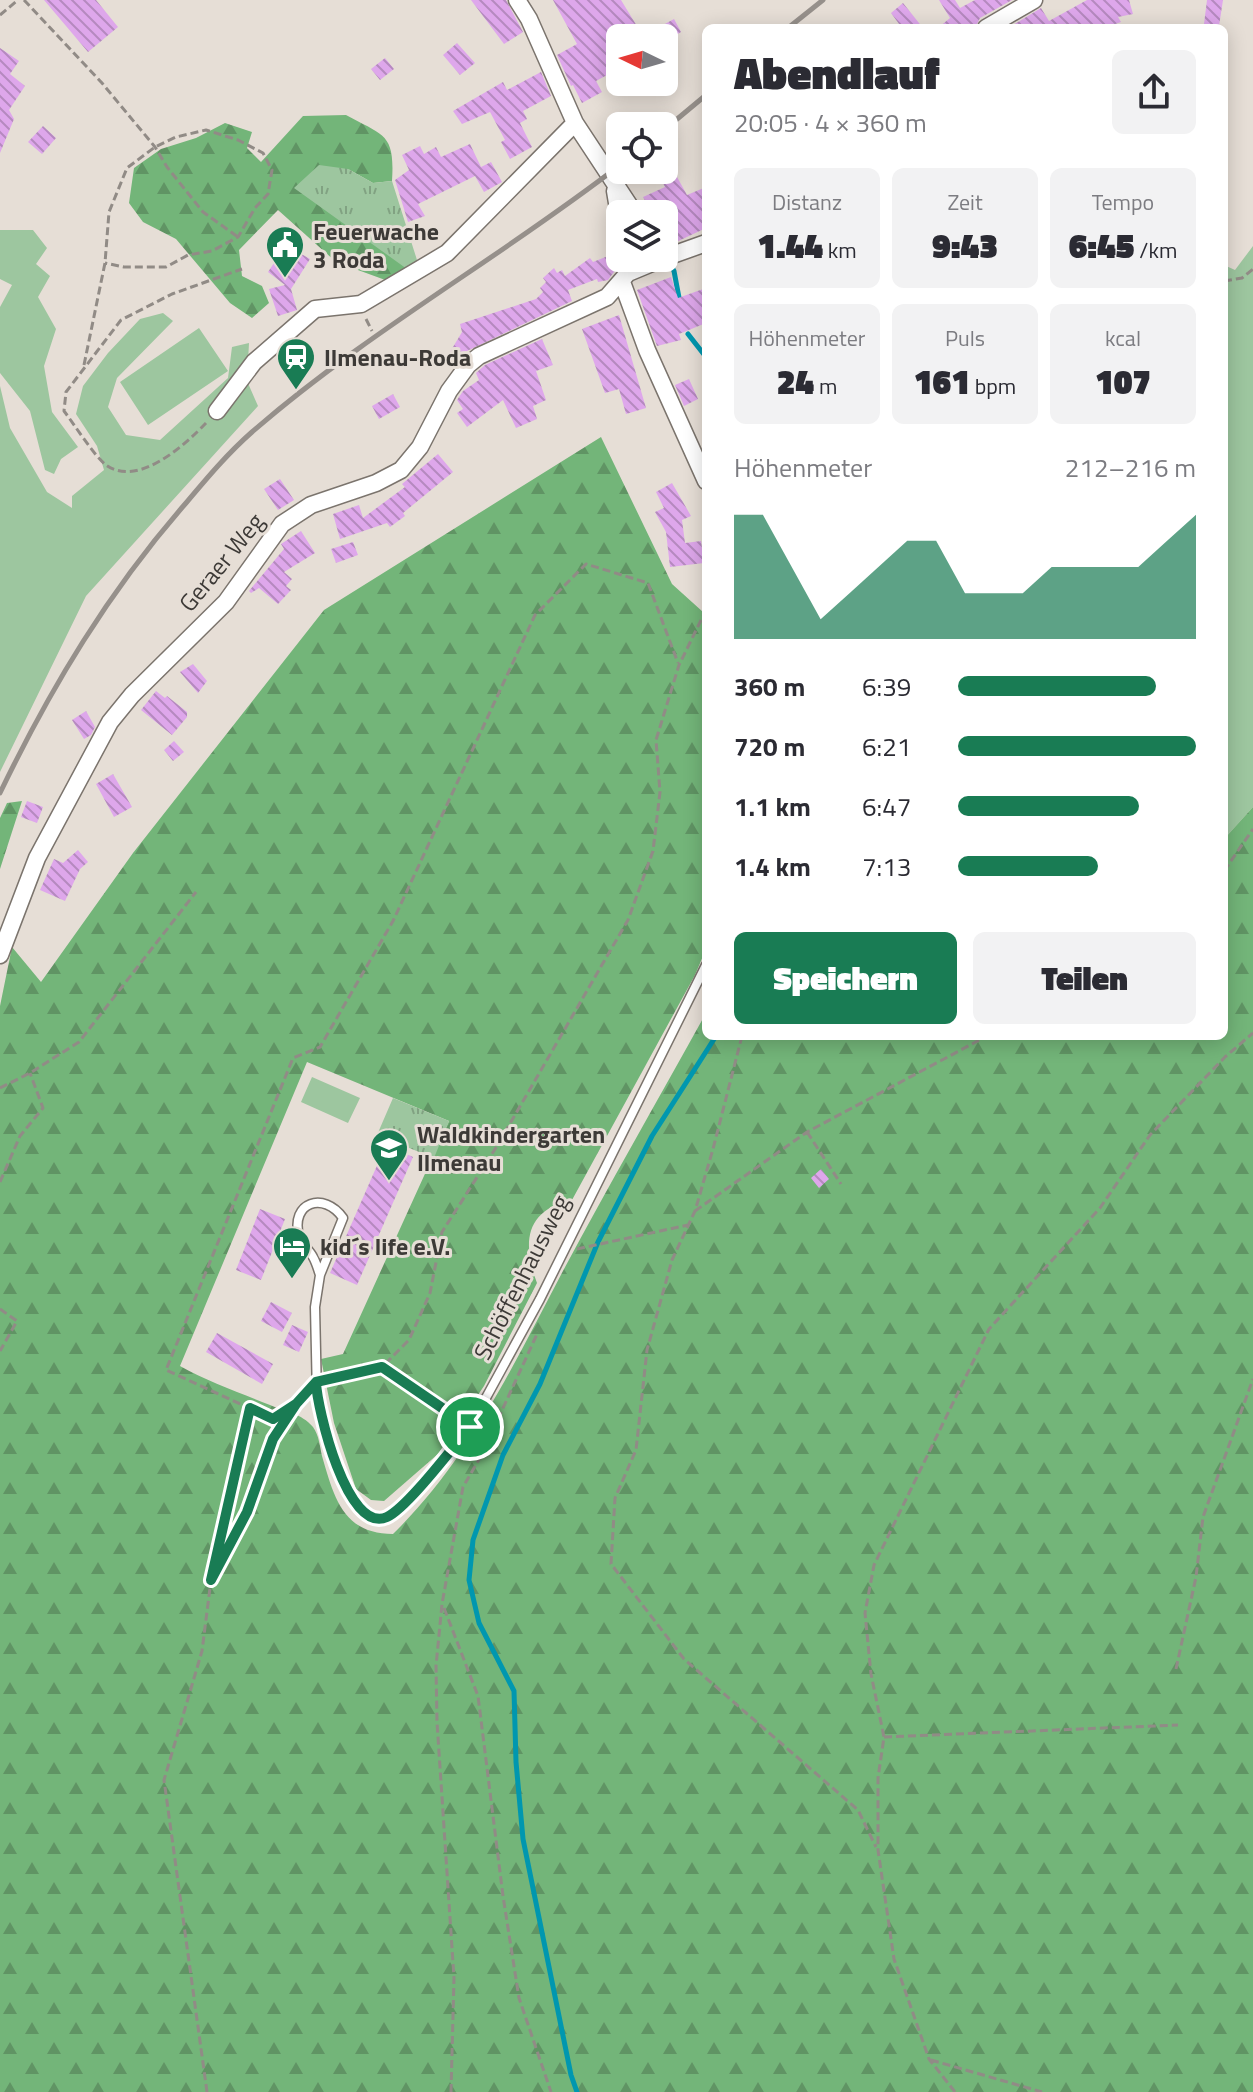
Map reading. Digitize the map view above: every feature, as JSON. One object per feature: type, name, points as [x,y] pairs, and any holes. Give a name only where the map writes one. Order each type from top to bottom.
[{"type":"street","points":[[517,0],[529,19],[575,123],[625,200]]},
{"type":"street","points":[[993,24],[1034,0]]},
{"type":"street","points":[[217,411],[254,362],[315,309],[361,304],[447,253],[575,123]]},
{"type":"street","points":[[615,186],[617,200]]},
{"type":"street","name":"Geraer Weg","points":[[678,252],[702,244]]},
{"type":"street","name":"Geraer Weg","points":[[0,955],[37,858],[110,722],[132,695],[226,602],[282,524],[311,505],[376,483],[401,470],[420,447],[449,391],[468,365],[479,356],[607,297],[624,272]]},
{"type":"street","points":[[625,272],[647,350],[702,472]]},
{"type":"lane","name":"Schöffenhausweg","points":[[320,1275],[313,1256],[299,1238],[298,1219],[305,1206],[318,1201],[334,1206],[343,1218],[320,1275],[315,1307],[316,1382],[321,1420],[340,1475],[364,1512],[373,1519],[385,1518],[401,1507],[470,1427],[534,1311],[702,973]]},
{"type":"path","points":[[0,15],[18,0]]},
{"type":"path","points":[[24,0],[102,83],[203,212],[238,237]]},
{"type":"path","points":[[84,365],[105,263],[109,212],[127,168],[155,147],[176,137],[206,130],[238,140],[263,153],[272,170],[268,194],[255,208],[238,237],[212,251],[188,255],[166,267],[124,267],[105,263]]},
{"type":"path","points":[[217,411],[195,435],[145,470],[127,473],[106,465],[64,411],[66,392],[121,320],[172,294],[242,269]]},
{"type":"path","points":[[1228,280],[1242,278],[1253,269]]},
{"type":"path","points":[[296,1404],[273,1419],[166,1370],[293,1058],[320,1047],[393,921],[535,615],[586,564],[648,583],[679,665]]},
{"type":"path","points":[[211,1580],[247,1512],[273,1439],[296,1404],[316,1382],[382,1367],[409,1340],[430,1293],[442,1232],[497,1146],[628,920],[653,851],[660,792],[656,740],[679,665],[702,618]]},
{"type":"path","points":[[1228,865],[1253,829]]},
{"type":"path","points":[[0,1088],[79,1042],[196,892]]},
{"type":"path","points":[[955,2092],[929,2059],[894,1959],[878,1850],[878,1778],[884,1737],[871,1674],[865,1613],[874,1565],[989,1329],[1100,1208],[1150,1135],[1225,1057],[1253,1033]]},
{"type":"path","points":[[741,1040],[695,1211],[672,1260],[647,1350],[636,1450],[615,1498],[611,1564],[684,1659],[858,1810],[878,1850]]},
{"type":"path","points":[[695,1211],[807,1132],[980,1040]]},
{"type":"path","points":[[0,1182],[20,1136],[43,1108],[30,1073]]},
{"type":"path","points":[[807,1132],[841,1184]]},
{"type":"path","points":[[562,1253],[688,1225]]},
{"type":"path","points":[[0,1309],[17,1321],[0,1351]]},
{"type":"path","points":[[451,2092],[454,1978],[437,1722],[436,1666],[442,1604],[463,1487],[481,1456],[541,1326]]},
{"type":"path","points":[[382,1367],[470,1427]]},
{"type":"path","points":[[1176,1669],[1196,1577],[1203,1517],[1253,1379]]},
{"type":"path","points":[[207,2092],[164,1780],[202,1651],[211,1580],[250,1408]]},
{"type":"path","points":[[442,1604],[478,1696],[519,1998],[551,2092]]},
{"type":"path","points":[[884,1737],[1178,1725]]},
{"type":"path","points":[[929,2059],[1042,2092]]},
{"type":"green space","points":[[346,115],[378,132],[389,145],[392,181],[373,183],[348,169],[407,269],[388,281],[336,262],[278,210],[239,250],[242,276],[262,286],[269,303],[252,318],[230,303],[176,239],[143,222],[129,203],[134,168],[161,149],[196,138],[225,123],[252,132],[247,148],[261,162],[303,116]]},
{"type":"green space","points":[[319,165],[348,169],[373,183],[392,181],[417,260],[407,269],[294,188]]},
{"type":"green space","points":[[0,230],[33,230],[47,248],[36,264],[50,276],[38,297],[56,329],[44,366],[52,412],[78,447],[61,459],[54,474],[45,470],[30,411],[0,373],[0,307],[12,285],[0,279]]},
{"type":"green space","points":[[1253,246],[1253,807],[1228,835],[1228,267],[1235,270]]},
{"type":"green space","points":[[163,313],[173,321],[117,378],[108,407],[126,435],[160,440],[228,378],[232,347],[249,343],[247,381],[258,406],[86,596],[0,772],[0,386],[10,428],[47,492],[72,508],[72,496],[104,470],[97,446],[76,414],[83,386],[140,319]]},
{"type":"green space","points":[[199,328],[228,371],[148,425],[120,382]]},
{"type":"green space","points":[[601,437],[672,584],[702,611],[702,958],[572,1200],[556,1205],[536,1220],[529,1242],[537,1283],[484,1386],[438,1454],[384,1501],[371,1500],[356,1489],[334,1423],[321,1359],[343,1354],[449,1121],[307,1062],[180,1366],[308,1422],[317,1434],[331,1485],[343,1510],[362,1528],[376,1532],[393,1534],[420,1505],[468,1442],[702,1020],[702,1040],[1228,1040],[1228,835],[1253,807],[1253,2092],[0,2092],[0,1006],[12,947],[41,982],[133,853],[324,610]]},
{"type":"green space","points":[[22,801],[0,869],[0,818],[7,803]]},
{"type":"green space","points":[[312,1077],[360,1098],[348,1123],[301,1102]]},
{"type":"green space","points":[[393,1098],[449,1121],[434,1158],[377,1135]]},
{"type":"building","points":[[44,0],[96,0],[118,27],[88,52]]},
{"type":"building","points":[[471,0],[506,0],[523,32],[504,44]]},
{"type":"building","points":[[553,0],[621,0],[636,24],[606,24],[606,76],[596,81],[602,92],[582,103],[557,55],[577,44]]},
{"type":"building","points":[[939,0],[955,0],[960,8],[975,0],[1012,0],[980,18],[977,24],[943,24],[950,18]]},
{"type":"building","points":[[1087,0],[1129,0],[1133,14],[1118,17],[1121,22],[1115,24],[1015,24],[1041,8],[1049,21]]},
{"type":"building","points":[[1207,0],[1223,0],[1219,24],[1204,24]]},
{"type":"building","points":[[903,3],[920,24],[899,24],[891,13]]},
{"type":"building","points":[[457,43],[475,63],[460,75],[443,55]]},
{"type":"building","points":[[0,48],[19,61],[10,74],[25,86],[9,110],[14,119],[0,153]]},
{"type":"building","points":[[385,58],[394,69],[380,80],[371,69]]},
{"type":"building","points":[[541,72],[551,96],[523,111],[527,119],[520,123],[532,147],[510,159],[501,142],[505,140],[490,112],[462,124],[453,111],[503,82],[507,90]]},
{"type":"building","points":[[43,126],[56,138],[42,154],[28,142]]},
{"type":"building","points":[[470,144],[481,167],[491,162],[502,182],[484,192],[475,176],[418,204],[425,216],[408,222],[395,180],[409,170],[402,155],[420,146],[424,154],[436,147],[441,157]]},
{"type":"building","points":[[678,179],[687,195],[702,189],[702,230],[678,241],[678,200],[645,200],[643,197],[665,187],[664,184],[678,184]]},
{"type":"building","name":"Feuerwache 3 Roda","points":[[286,245],[310,259],[291,289],[297,310],[278,316],[269,289],[285,285],[268,272]]},
{"type":"building","points":[[606,257],[606,272],[614,272],[608,280],[598,282],[597,279],[568,290],[572,301],[444,362],[462,332],[460,324],[536,299],[543,292],[540,288],[546,282],[543,278],[554,268],[557,273],[562,270],[565,276],[590,258],[593,262]]},
{"type":"building","points":[[671,277],[678,298],[702,289],[702,325],[679,334],[681,340],[657,346],[637,290]]},
{"type":"building","points":[[619,315],[646,408],[626,414],[619,389],[605,393],[582,329]]},
{"type":"building","points":[[542,339],[553,365],[536,371],[546,400],[533,406],[537,419],[516,428],[503,400],[467,427],[457,413],[463,409],[457,400],[463,391],[479,380],[476,373],[485,365]]},
{"type":"building","points":[[689,379],[698,399],[684,406],[675,385]]},
{"type":"building","points":[[393,394],[400,407],[379,419],[372,406]]},
{"type":"building","points":[[438,454],[453,472],[403,513],[405,516],[390,527],[387,523],[340,539],[333,514],[359,505],[363,518],[405,487],[402,484]]},
{"type":"building","points":[[280,479],[294,500],[278,510],[264,489]]},
{"type":"building","points":[[672,483],[691,516],[682,520],[685,543],[701,541],[702,563],[670,567],[666,532],[655,512],[664,508],[656,492]]},
{"type":"building","points":[[301,531],[315,553],[284,572],[292,579],[286,586],[291,590],[278,604],[259,588],[251,593],[249,591],[284,549],[281,544]]},
{"type":"building","points":[[353,542],[358,555],[336,563],[331,549]]},
{"type":"building","points":[[193,664],[207,681],[198,693],[180,672]]},
{"type":"building","points":[[156,691],[187,712],[187,717],[172,735],[141,710]]},
{"type":"building","points":[[86,711],[95,727],[91,735],[84,739],[72,720]]},
{"type":"building","points":[[174,741],[184,752],[173,761],[164,750]]},
{"type":"building","points":[[113,774],[132,807],[114,817],[96,784]]},
{"type":"building","points":[[27,801],[43,807],[37,823],[21,817]]},
{"type":"building","points":[[78,850],[88,862],[80,869],[65,901],[40,890],[54,859],[63,863]]},
{"type":"building","points":[[386,1145],[413,1157],[357,1285],[330,1273]]},
{"type":"building","points":[[821,1169],[829,1179],[819,1188],[811,1178]]},
{"type":"building","points":[[260,1209],[285,1219],[261,1280],[236,1270]]},
{"type":"building","points":[[271,1302],[292,1313],[282,1332],[261,1321]]},
{"type":"building","points":[[292,1325],[308,1332],[299,1352],[283,1345]]},
{"type":"building","points":[[217,1333],[273,1364],[262,1384],[206,1352]]},
{"type":"waterway","points":[[674,272],[680,303]]},
{"type":"waterway","points":[[688,334],[702,352]]},
{"type":"waterway","points":[[577,2092],[523,1839],[514,1691],[479,1623],[469,1580],[473,1540],[503,1455],[540,1384],[598,1242],[652,1136],[713,1040]]},
{"type":"railway","points":[[793,24],[823,0]]},
{"type":"railway","points":[[678,118],[702,98]]},
{"type":"railway","points":[[0,793],[61,678],[107,605],[158,536],[235,448],[341,361],[606,175]]},
{"type":"place","name":"Feuerwache 3 Roda","points":[[285,279]]},
{"type":"place","name":"Ilmenau-Roda","points":[[296,391]]},
{"type":"place","name":"Waldkindergarten Ilmenau","points":[[389,1182]]},
{"type":"place","name":"kid´s life e.V.","points":[[292,1280]]},
{"type":"route","points":[[470,1427],[382,1367],[316,1382],[296,1404],[273,1439],[247,1512],[211,1580],[250,1408],[273,1419],[296,1404],[316,1382],[321,1420],[340,1475],[364,1512],[373,1519],[385,1518],[401,1507],[470,1427]]}]
